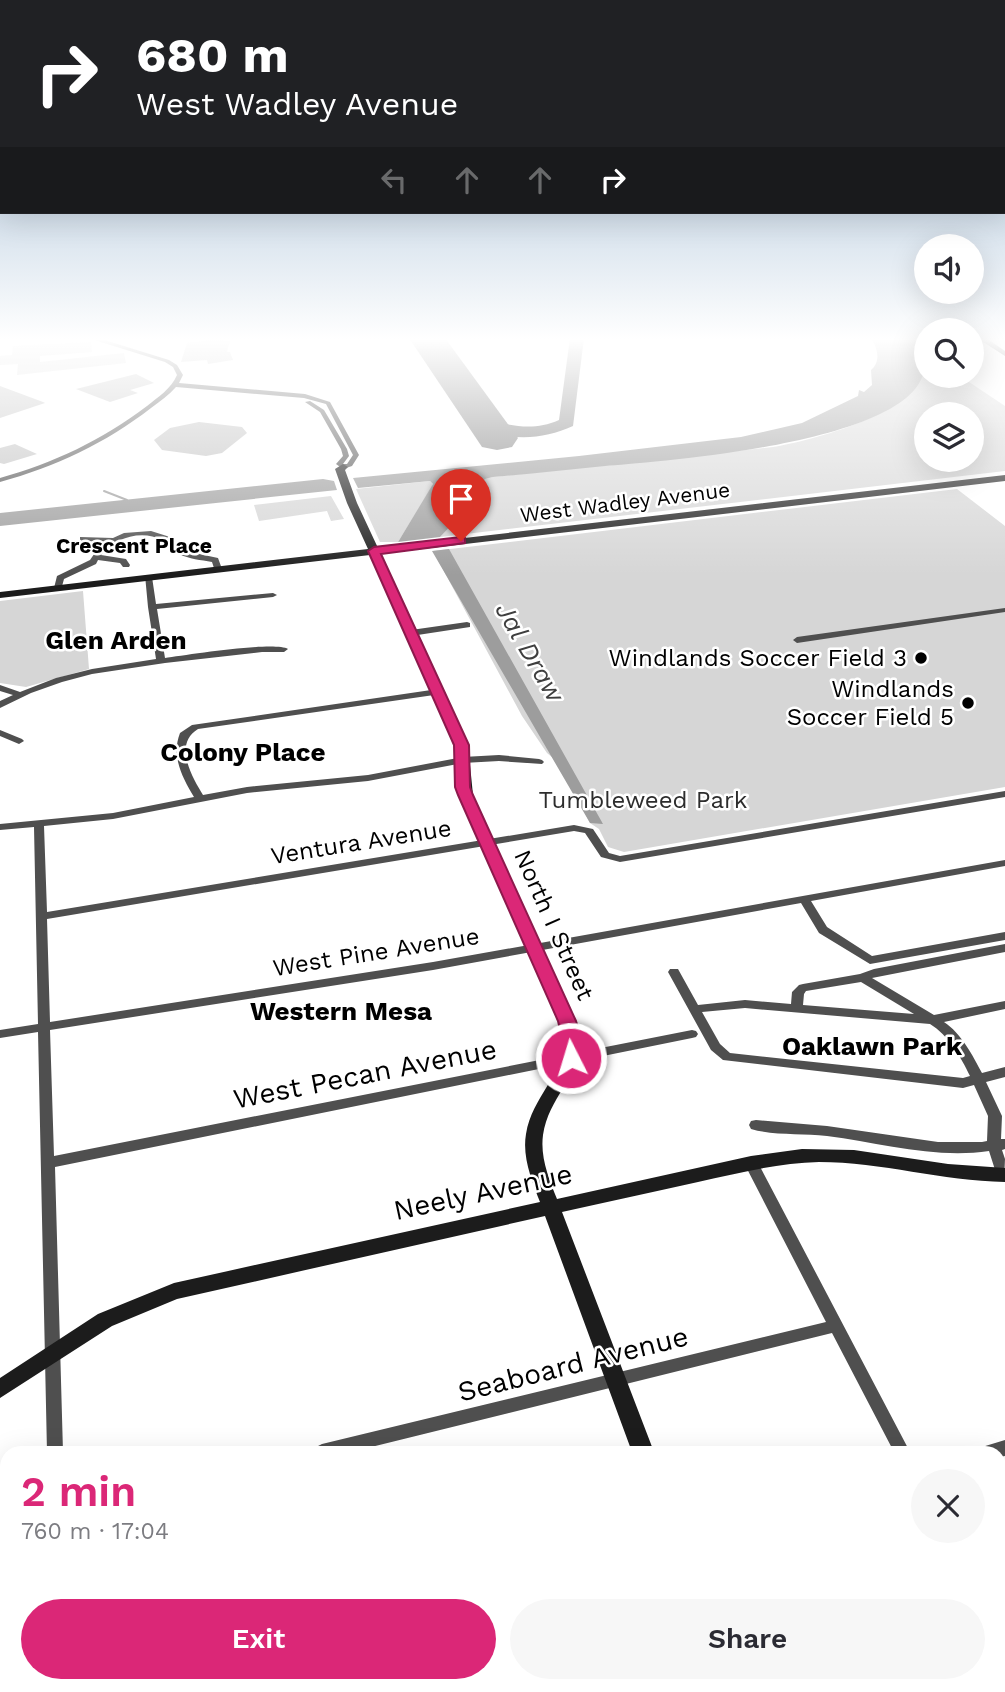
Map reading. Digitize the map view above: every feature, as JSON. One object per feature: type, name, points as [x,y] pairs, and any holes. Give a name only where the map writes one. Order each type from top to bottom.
[{"type":"street","points":[[0,480],[50,464],[98,443],[133,417]]},
{"type":"street","points":[[325,417],[344,449],[346,456],[339,464],[342,467],[350,465],[356,455],[336,417]]},
{"type":"street","points":[[331,426],[342,426]]},
{"type":"street","name":"North I Street","points":[[342,467],[340,469],[352,503],[462,745],[463,787],[570,1029],[571,1058]]},
{"type":"street","name":"West Wadley Avenue","points":[[0,595],[1005,478]]},
{"type":"street","points":[[83,539],[111,540],[124,535],[151,533],[167,538],[173,548],[186,555],[215,560],[218,569]]},
{"type":"street","points":[[58,588],[60,578],[78,572],[111,540]]},
{"type":"street","points":[[96,557],[122,561],[126,565]]},
{"type":"street","points":[[148,578],[161,662]]},
{"type":"street","points":[[152,607],[273,595]]},
{"type":"street","points":[[797,640],[1005,610]]},
{"type":"street","points":[[411,633],[467,625]]},
{"type":"street","points":[[0,705],[18,694],[48,682],[79,674],[262,649],[284,649]]},
{"type":"street","points":[[0,688],[18,694]]},
{"type":"street","points":[[200,798],[186,775],[181,747],[185,733],[195,727],[438,692]]},
{"type":"street","points":[[0,733],[19,741]]},
{"type":"street","points":[[0,827],[113,816],[200,798],[264,788],[369,778],[463,760],[499,758],[539,762]]},
{"type":"street","name":"Ventura Avenue","points":[[41,916],[580,828],[593,834],[605,855],[614,859],[628,858],[1005,794]]},
{"type":"street","points":[[39,822],[55,1446]]},
{"type":"street","name":"West Pine Avenue","points":[[0,1034],[433,966],[1005,863]]},
{"type":"street","points":[[804,899],[823,930],[870,960],[1005,936]]},
{"type":"street","points":[[797,1009],[798,992],[803,988],[1005,948]]},
{"type":"street","points":[[674,972],[715,1047],[727,1056],[963,1083],[1005,1072]]},
{"type":"street","points":[[863,978],[944,1027],[971,1064],[995,1116],[1005,1176]]},
{"type":"street","points":[[695,1009],[745,1004],[932,1020],[1005,1005]]},
{"type":"street","name":"West Pecan Avenue","points":[[48,1163],[692,1034]]},
{"type":"street","points":[[571,1058],[535,1132],[537,1169],[641,1446]]},
{"type":"street","points":[[756,1125],[826,1131],[944,1150],[1000,1145]]},
{"type":"street","name":"Neely Avenue","points":[[0,1389],[113,1316],[174,1291],[751,1163],[785,1156],[820,1155],[853,1157],[933,1172],[1005,1176]]},
{"type":"street","points":[[751,1163],[899,1446]]},
{"type":"street","name":"Seaboard Avenue","points":[[347,1446],[836,1326]]},
{"type":"green space","points":[[872,417],[914,417],[914,472],[984,472],[984,417],[1005,417],[1005,471],[440,537],[485,479],[773,447],[819,436]]},
{"type":"green space","points":[[430,481],[433,485],[398,542],[380,542],[356,489]]},
{"type":"green space","name":"Tumbleweed Park","points":[[957,489],[1005,526],[1005,787],[624,852],[608,847],[599,829],[590,823],[559,763],[547,753],[522,716],[433,551]]},
{"type":"green space","points":[[331,496],[344,519],[331,521],[327,511],[259,521],[254,505]]},
{"type":"green space","points":[[83,591],[89,669],[26,687],[0,683],[0,601]]},
{"type":"shaded area","points":[[815,417],[871,417],[804,439],[743,451],[485,479],[470,505],[440,537],[398,542],[433,484],[430,481],[358,488],[353,478],[579,456],[741,437],[802,423]]},
{"type":"shaded area","points":[[323,479],[334,481],[337,490],[0,526],[0,513]]},
{"type":"shaded area","points":[[449,549],[603,824],[590,823],[432,551]]},
{"type":"building","points":[[199,422],[242,427],[247,433],[222,453],[206,456],[162,450],[154,440],[170,428]]},
{"type":"building","points":[[15,444],[37,454],[0,463],[0,448]]},
{"type":"waterway","points":[[104,491],[127,500]]},
{"type":"taxiway","points":[[488,425],[506,431],[528,433],[558,427],[567,423],[568,417]]},
{"type":"runway","points":[[482,417],[497,438]]},
{"type":"place","name":"Windlands Soccer Field 3","points":[[921,658]]},
{"type":"place","name":"Windlands Soccer Field 5","points":[[968,703]]},
{"type":"district","name":"Crescent Place","points":[[134,545]]},
{"type":"district","name":"Glen Arden","points":[[116,640]]},
{"type":"district","name":"Colony Place","points":[[243,752]]},
{"type":"district","name":"Western Mesa","points":[[341,1011]]},
{"type":"district","name":"Oaklawn Park","points":[[872,1046]]},
{"type":"route","points":[[461,541],[374,551],[462,745],[463,787],[567,1021],[572,1037],[571,1058]]},
{"type":"water label","name":"Jal Draw","points":[[530,652]]}]
